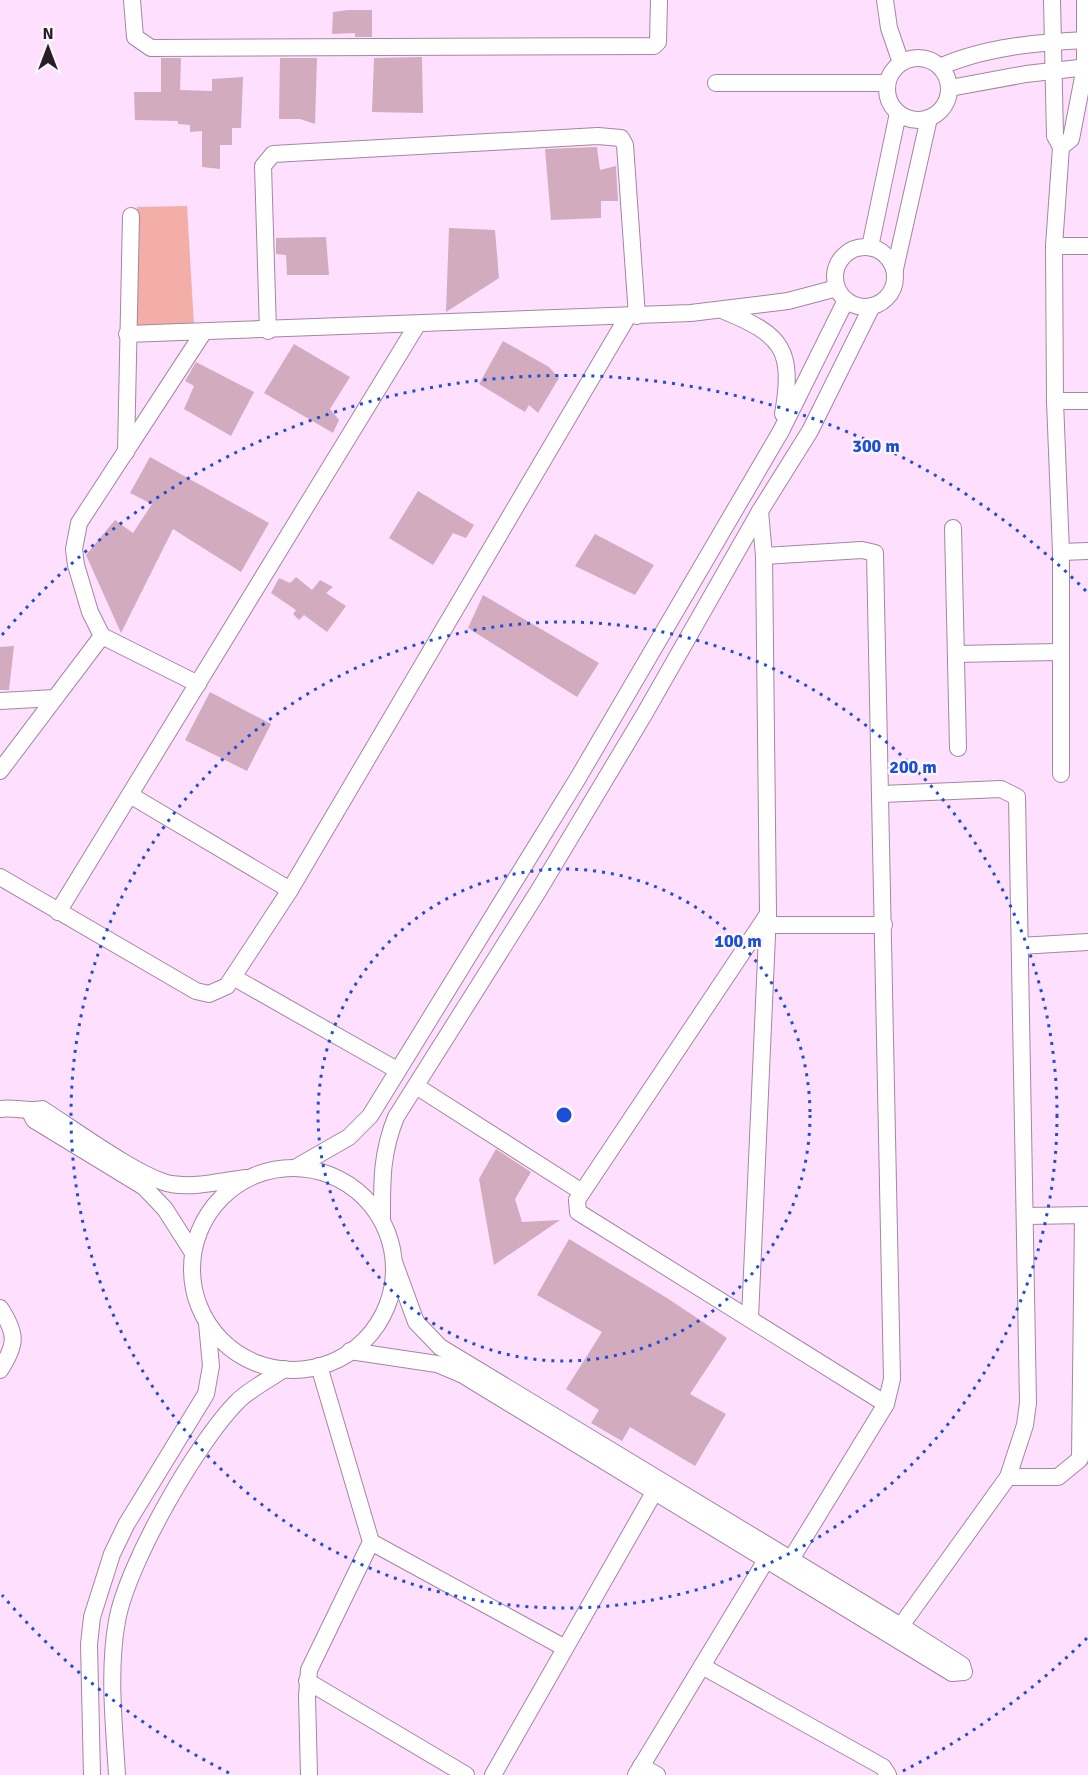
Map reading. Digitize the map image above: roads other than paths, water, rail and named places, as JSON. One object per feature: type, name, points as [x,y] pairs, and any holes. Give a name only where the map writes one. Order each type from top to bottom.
[{"type":"street","points":[[132,0],[135,37],[152,48],[654,46],[658,42],[659,0]]},
{"type":"street","points":[[885,0],[889,28],[901,63]]},
{"type":"street","points":[[1052,0],[1055,135],[1061,147],[1054,246],[1055,401],[1061,552],[1061,774]]},
{"type":"street","points":[[1061,147],[1071,139],[1086,67],[1085,0]]},
{"type":"street","points":[[940,67],[962,57],[1052,42],[1087,40]]},
{"type":"street","points":[[918,58],[927,59],[940,67],[948,77],[950,88],[944,106],[928,118],[908,118],[898,112],[888,97],[887,82],[894,69],[901,63],[918,58]]},
{"type":"street","points":[[950,88],[1086,67]]},
{"type":"street","points":[[717,83],[887,82]]},
{"type":"street","points":[[870,247],[898,112]]},
{"type":"street","points":[[382,1221],[382,1160],[386,1141],[396,1117],[557,860],[760,511],[810,431],[872,306],[889,296],[896,279],[895,269],[928,118]]},
{"type":"street","points":[[0,877],[202,993],[216,993],[233,977],[290,890],[632,316],[625,145],[621,138],[598,135],[273,154],[263,166],[268,331]]},
{"type":"street","points":[[126,452],[130,216]]},
{"type":"street","points":[[1054,246],[1088,246]]},
{"type":"street","points":[[295,1168],[349,1137],[370,1116],[578,778],[784,425],[841,294],[837,267],[842,258],[860,247],[870,247],[886,254],[895,269]]},
{"type":"street","points":[[127,334],[268,331],[724,311],[841,294],[854,305],[872,306]]},
{"type":"street","points":[[724,311],[761,328],[774,337],[781,348],[788,373],[784,425]]},
{"type":"street","points":[[58,912],[417,325]]},
{"type":"street","points":[[198,684],[102,636],[90,612],[82,588],[74,549],[75,534],[79,523],[203,333]]},
{"type":"street","points":[[1055,401],[1088,400]]},
{"type":"street","points":[[784,425],[810,431]]},
{"type":"street","points":[[750,1318],[768,919],[764,556],[760,511]]},
{"type":"street","points":[[953,528],[958,748]]},
{"type":"street","points":[[764,556],[862,550],[875,553],[882,794],[892,1379],[886,1404],[787,1565]]},
{"type":"street","points":[[1061,552],[1088,551]]},
{"type":"street","points":[[0,771],[102,636]]},
{"type":"street","points":[[956,654],[1061,652]]},
{"type":"street","points":[[0,701],[55,698]]},
{"type":"street","points":[[350,1351],[437,1364],[456,1371],[658,1487],[896,1631],[1008,1477],[1025,1425],[1028,1403],[1025,1216],[1017,797],[1013,792],[1001,789],[882,794]]},
{"type":"street","points":[[130,795],[290,890]]},
{"type":"street","points":[[768,919],[884,925]]},
{"type":"street","points":[[768,919],[582,1192],[576,1205],[578,1212],[584,1217],[886,1404]]},
{"type":"street","points":[[1020,946],[1088,942]]},
{"type":"street","points":[[233,977],[397,1070]]},
{"type":"street","points":[[416,1086],[582,1192]]},
{"type":"street","points":[[0,1109],[20,1108],[30,1112],[42,1109],[136,1168],[170,1184],[186,1185],[249,1177],[272,1170],[295,1168],[330,1175],[360,1193],[382,1221],[392,1248],[393,1279],[384,1312],[364,1340],[350,1351],[319,1366],[284,1369],[248,1359],[232,1349],[207,1322]]},
{"type":"street","points":[[30,1112],[34,1119],[144,1187],[165,1209],[193,1252]]},
{"type":"street","points":[[92,1775],[89,1644],[92,1617],[122,1532],[206,1394],[211,1366],[207,1322],[194,1288],[193,1252],[198,1234],[212,1208],[232,1188],[249,1177]]},
{"type":"street","points":[[1008,1477],[1058,1477],[1080,1459],[1086,1215],[1025,1216]]},
{"type":"street","points":[[394,1262],[416,1322],[440,1347],[658,1487]]},
{"type":"street","points":[[0,1308],[12,1328],[14,1346],[0,1370]]},
{"type":"street","points":[[309,1775],[307,1682],[309,1670],[371,1542],[319,1366]]},
{"type":"street","points":[[117,1775],[113,1652],[117,1619],[130,1574],[184,1476],[220,1421],[240,1400],[284,1369]]},
{"type":"street","points":[[492,1775],[658,1487]]},
{"type":"street","points":[[371,1542],[565,1648]]},
{"type":"street","points":[[657,1775],[638,1771],[770,1554]]},
{"type":"street","points":[[702,1666],[883,1767],[888,1775]]},
{"type":"street","points":[[307,1682],[466,1775]]}]
